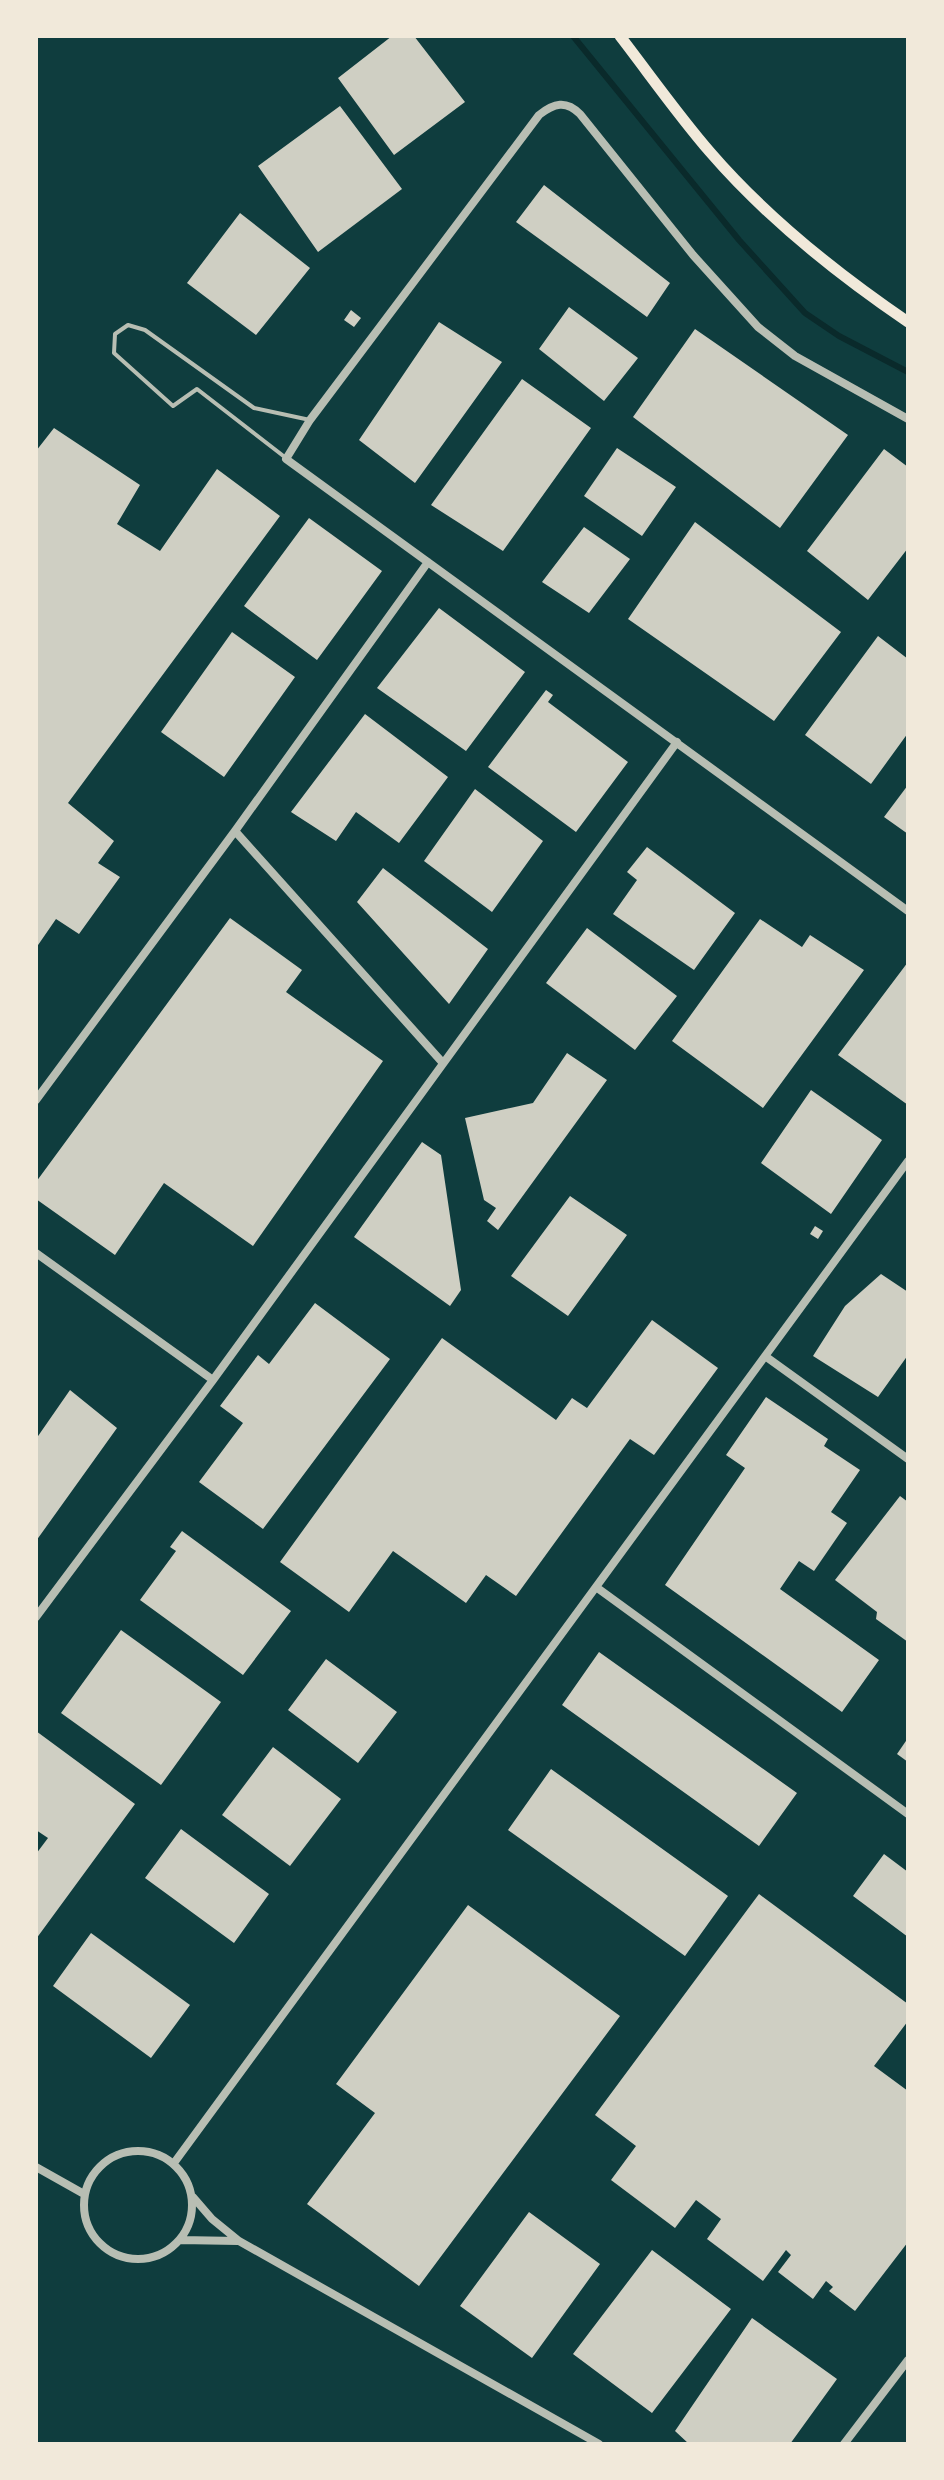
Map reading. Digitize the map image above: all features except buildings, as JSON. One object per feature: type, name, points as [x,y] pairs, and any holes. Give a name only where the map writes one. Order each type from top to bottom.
[{"type":"main road","points":[[620,36],[711,152],[752,196],[823,260],[908,322]]},
{"type":"street","points":[[908,419],[807,363],[758,327],[693,255],[580,114],[565,104],[549,107],[539,115],[310,420],[286,459],[908,911]]},
{"type":"street","points":[[36,1100],[235,831],[428,562]]},
{"type":"street","points":[[36,1617],[213,1380],[677,742]]},
{"type":"street","points":[[235,831],[442,1062]]},
{"type":"street","points":[[174,2163],[908,1161]]},
{"type":"street","points":[[36,1253],[213,1380]]},
{"type":"street","points":[[765,1356],[908,1459]]},
{"type":"street","points":[[596,1587],[908,1814]]},
{"type":"street","points":[[139,2150],[158,2154],[174,2163],[189,2184],[193,2197],[193,2212],[180,2240],[166,2252],[149,2258],[132,2259],[114,2254],[100,2244],[89,2229],[84,2212],[84,2194],[97,2169],[120,2153],[139,2150]]},
{"type":"street","points":[[36,2167],[84,2194]]},
{"type":"street","points":[[193,2197],[212,2219],[239,2241],[599,2444]]},
{"type":"street","points":[[180,2240],[239,2241]]},
{"type":"street","points":[[844,2444],[908,2360]]},
{"type":"lane","points":[[286,459],[197,389],[173,406],[114,353],[115,334],[128,325],[145,330],[254,408],[310,420]]},
{"type":"waterway","points":[[573,36],[739,240],[805,313],[839,336],[908,372]]}]
